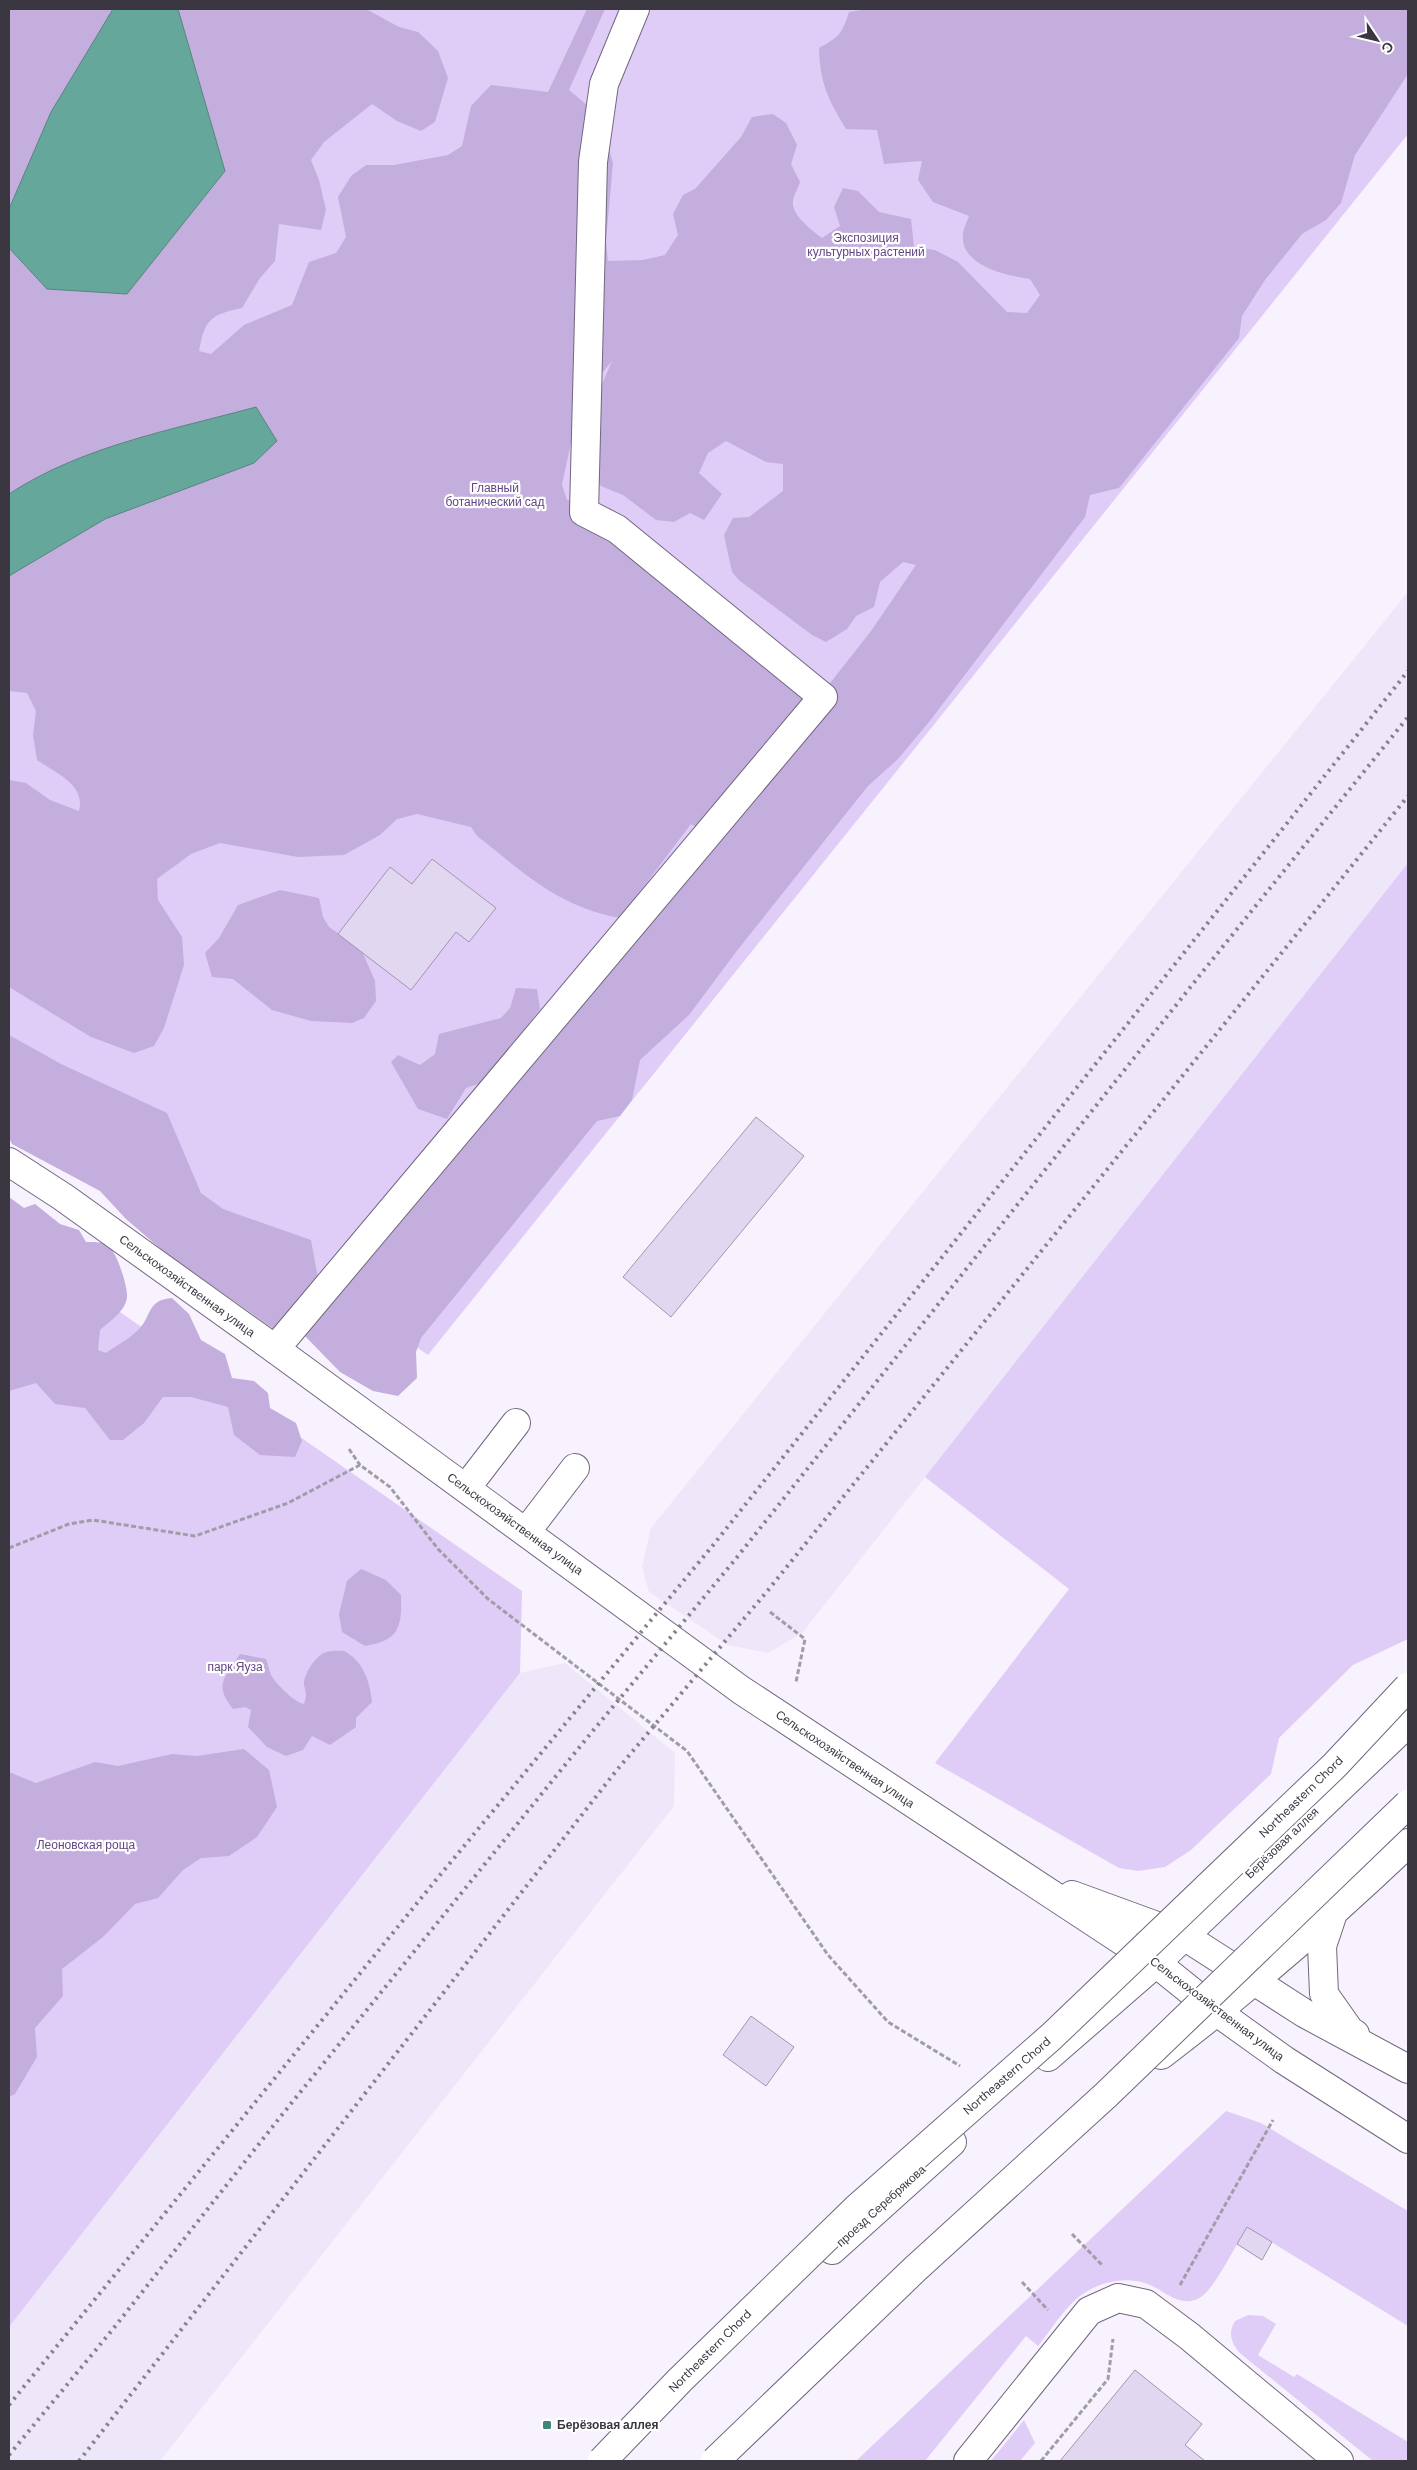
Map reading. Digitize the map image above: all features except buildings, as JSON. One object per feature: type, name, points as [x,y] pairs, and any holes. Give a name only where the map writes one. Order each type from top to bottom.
[{"type":"main road","points":[[275,1349],[824,697],[617,529],[584,512],[593,162],[604,84],[635,9]]},
{"type":"main road","name":"Сельскохозяйственная улица","points":[[9,1162],[63,1197],[275,1349],[740,1690],[1156,1962],[1217,2012],[1284,2060],[1408,2139]]},
{"type":"main road","points":[[466,1488],[516,1423]]},
{"type":"main road","points":[[526,1532],[575,1468]]},
{"type":"main road","name":"Northeastern Chord","points":[[602,2461],[680,2380],[857,2208],[1052,2036],[1336,1765],[1408,1687]]},
{"type":"main road","name":"Берёзовая аллея","points":[[1156,1962],[1408,1723]]},
{"type":"main road","points":[[715,2461],[915,2269],[1106,2095],[1408,1804]]},
{"type":"main road","points":[[721,2461],[850,2333],[1111,2093],[1217,2012],[1254,1981],[1333,1913],[1408,1843]]},
{"type":"main road","name":"Сельскохозяйственная улица","points":[[1026,1878],[1184,1936],[1304,2013],[1403,2066]]},
{"type":"main road","points":[[1333,1913],[1322,1946],[1324,1994],[1350,2031],[1403,2066]]},
{"type":"main road","name":"проезд Серебрякова","points":[[617,2461],[707,2370],[853,2231],[1156,1962]]},
{"type":"main road","points":[[968,2461],[1089,2311],[1118,2298],[1146,2304],[1339,2461]]},
{"type":"path","points":[[9,1548],[69,1524],[93,1520],[195,1536],[288,1503],[360,1465],[390,1487],[438,1549],[488,1599],[687,1751],[828,1955],[888,2022],[960,2066]]},
{"type":"path","points":[[770,1612],[805,1639],[795,1681],[803,1686]]},
{"type":"path","points":[[1162,2316],[1273,2120]]},
{"type":"path","points":[[1041,2461],[1108,2379],[1120,2289],[1117,2281],[1072,2234]]},
{"type":"shaded area","points":[[113,9],[178,9],[225,171],[127,294],[47,289],[9,248],[9,209],[51,112]]},
{"type":"shaded area","points":[[256,407],[277,441],[254,463],[105,519],[9,576],[9,494],[37,477],[97,451],[160,432]]},
{"type":"shaded area","points":[[1408,592],[1408,866],[802,1633],[768,1653],[728,1645],[649,1592],[642,1567],[651,1528]]},
{"type":"shaded area","points":[[565,1663],[675,1753],[674,1806],[160,2461],[9,2461],[9,2327],[520,1673]]},
{"type":"green space","name":"Главный ботанический сад","points":[[9,9],[1408,9],[1408,134],[428,1355],[9,1066]]},
{"type":"green space","points":[[9,9],[113,9],[52,112],[9,209]]},
{"type":"green space","name":"Главный ботанический сад","points":[[178,9],[366,9],[399,27],[418,32],[438,51],[448,78],[435,122],[421,131],[397,121],[372,104],[324,142],[311,160],[319,180],[326,210],[321,230],[279,224],[275,261],[260,278],[242,308],[222,313],[210,321],[207,326],[199,351],[211,354],[244,325],[292,305],[309,262],[336,253],[346,237],[338,197],[351,176],[366,165],[394,165],[448,155],[462,146],[471,106],[491,85],[548,92],[587,9],[605,9],[569,90],[599,115],[613,163],[606,241],[608,261],[643,260],[665,255],[678,235],[673,214],[683,195],[695,189],[741,137],[752,117],[773,114],[786,123],[797,145],[791,164],[800,182],[794,196],[793,206],[803,222],[813,231],[822,238],[840,226],[834,207],[843,188],[858,191],[879,212],[911,219],[914,247],[935,250],[958,262],[1007,312],[1027,313],[1040,295],[1030,279],[987,268],[969,255],[964,246],[963,235],[969,216],[933,202],[918,180],[922,161],[884,164],[877,130],[846,129],[830,100],[823,82],[819,48],[839,34],[849,12],[868,9],[1408,9],[1408,74],[1355,155],[1341,203],[1326,220],[1302,234],[1265,280],[1242,316],[1239,338],[1119,488],[1090,495],[1085,517],[929,722],[898,759],[868,786],[736,952],[689,1015],[640,1060],[632,1100],[620,1116],[597,1121],[421,1338],[416,1352],[417,1378],[398,1396],[373,1391],[340,1372],[303,1334],[275,1330],[163,1251],[126,1219],[100,1191],[12,1144],[9,1138],[9,1035],[61,1064],[167,1113],[201,1193],[223,1209],[311,1240],[319,1284],[493,1079],[466,1088],[447,1119],[418,1109],[391,1062],[398,1055],[420,1065],[435,1054],[439,1034],[501,1018],[510,1008],[516,988],[537,989],[540,1009],[514,1043],[517,1055],[696,827],[691,824],[620,918],[598,913],[578,905],[543,887],[477,836],[471,827],[417,814],[397,819],[380,835],[344,855],[298,857],[220,843],[191,854],[157,879],[158,900],[182,937],[184,965],[164,1028],[154,1046],[134,1053],[91,1037],[9,987],[9,780],[26,783],[50,800],[79,811],[80,802],[74,787],[68,781],[37,760],[33,735],[36,711],[27,693],[9,691],[9,248],[47,289],[224,171]],"holes":[[[612,361],[592,407],[593,470],[601,486],[623,495],[656,520],[674,522],[690,513],[704,520],[722,494],[699,473],[708,453],[726,441],[766,462],[783,464],[783,491],[749,517],[733,518],[724,535],[732,572],[740,581],[812,635],[826,642],[847,629],[856,616],[874,607],[880,582],[903,562],[916,565],[871,631],[827,687],[607,510],[567,500],[562,485],[580,400]]]},
{"type":"green space","points":[[1408,863],[1408,1639],[1353,1665],[1279,1738],[1271,1774],[1191,1850],[1165,1867],[1138,1871],[1119,1868],[935,1763],[1069,1589],[925,1477]]},
{"type":"green space","points":[[280,890],[319,898],[323,917],[329,927],[361,949],[375,981],[376,1001],[364,1018],[352,1023],[311,1021],[272,1010],[233,979],[212,977],[205,953],[219,938],[238,905]]},
{"type":"green space","points":[[9,1197],[24,1208],[35,1204],[60,1224],[79,1230],[86,1242],[106,1244],[114,1253],[123,1277],[127,1297],[124,1307],[100,1330],[98,1350],[106,1353],[127,1339],[142,1325],[150,1310],[158,1302],[172,1298],[189,1314],[201,1340],[225,1354],[232,1378],[254,1381],[268,1393],[270,1408],[296,1423],[302,1441],[295,1457],[260,1455],[234,1435],[228,1407],[191,1397],[163,1397],[144,1423],[123,1440],[110,1440],[85,1408],[55,1404],[36,1383],[9,1391]]},
{"type":"green space","name":"парк Яуза","points":[[9,1235],[522,1591],[520,1673],[9,2327]]},
{"type":"green space","points":[[361,1569],[386,1580],[401,1595],[401,1616],[396,1631],[385,1640],[365,1646],[342,1632],[339,1614],[347,1581]]},
{"type":"green space","points":[[344,1651],[351,1655],[361,1666],[367,1679],[372,1702],[356,1718],[356,1727],[330,1745],[312,1736],[303,1750],[286,1756],[267,1747],[248,1727],[251,1710],[245,1707],[233,1709],[222,1687],[226,1675],[240,1654],[266,1659],[271,1675],[277,1683],[291,1697],[304,1704],[306,1694],[304,1681],[313,1662],[326,1652]]},
{"type":"green space","name":"Леоновская роща","points":[[244,1749],[269,1770],[277,1807],[257,1837],[229,1856],[201,1858],[183,1870],[158,1898],[135,1904],[103,1937],[62,1969],[63,1996],[35,2028],[37,2057],[15,2094],[9,2097],[9,1772],[36,1783],[95,1762],[118,1766],[172,1754],[197,1756]]},
{"type":"green space","points":[[1226,2111],[1261,2123],[1408,2211],[1408,2326],[1247,2227],[1213,2285],[1201,2297],[1193,2301],[1185,2301],[1170,2296],[1149,2284],[1125,2280],[1109,2282],[1094,2288],[1080,2296],[1069,2307],[1038,2346],[1026,2336],[925,2461],[856,2461]]},
{"type":"green space","points":[[1248,2315],[1263,2316],[1276,2324],[1258,2355],[1294,2377],[1297,2374],[1408,2442],[1408,2461],[1373,2461],[1241,2354],[1233,2343],[1231,2330],[1235,2321]]},
{"type":"green space","points":[[1024,2420],[1035,2443],[1020,2461],[991,2461]]},
{"type":"railway","points":[[9,2405],[431,1886],[714,1544],[1408,671]]},
{"type":"railway","points":[[9,2455],[113,2329],[281,2116],[582,1744],[734,1561],[1204,970],[1408,717]]},
{"type":"railway","points":[[79,2461],[616,1771],[769,1589],[1408,796]]},
{"type":"place","name":"Берёзовая аллея","points":[[547,2425]]},
{"type":"park label","name":"Экспозиция культурных растений","points":[[866,245]]}]
